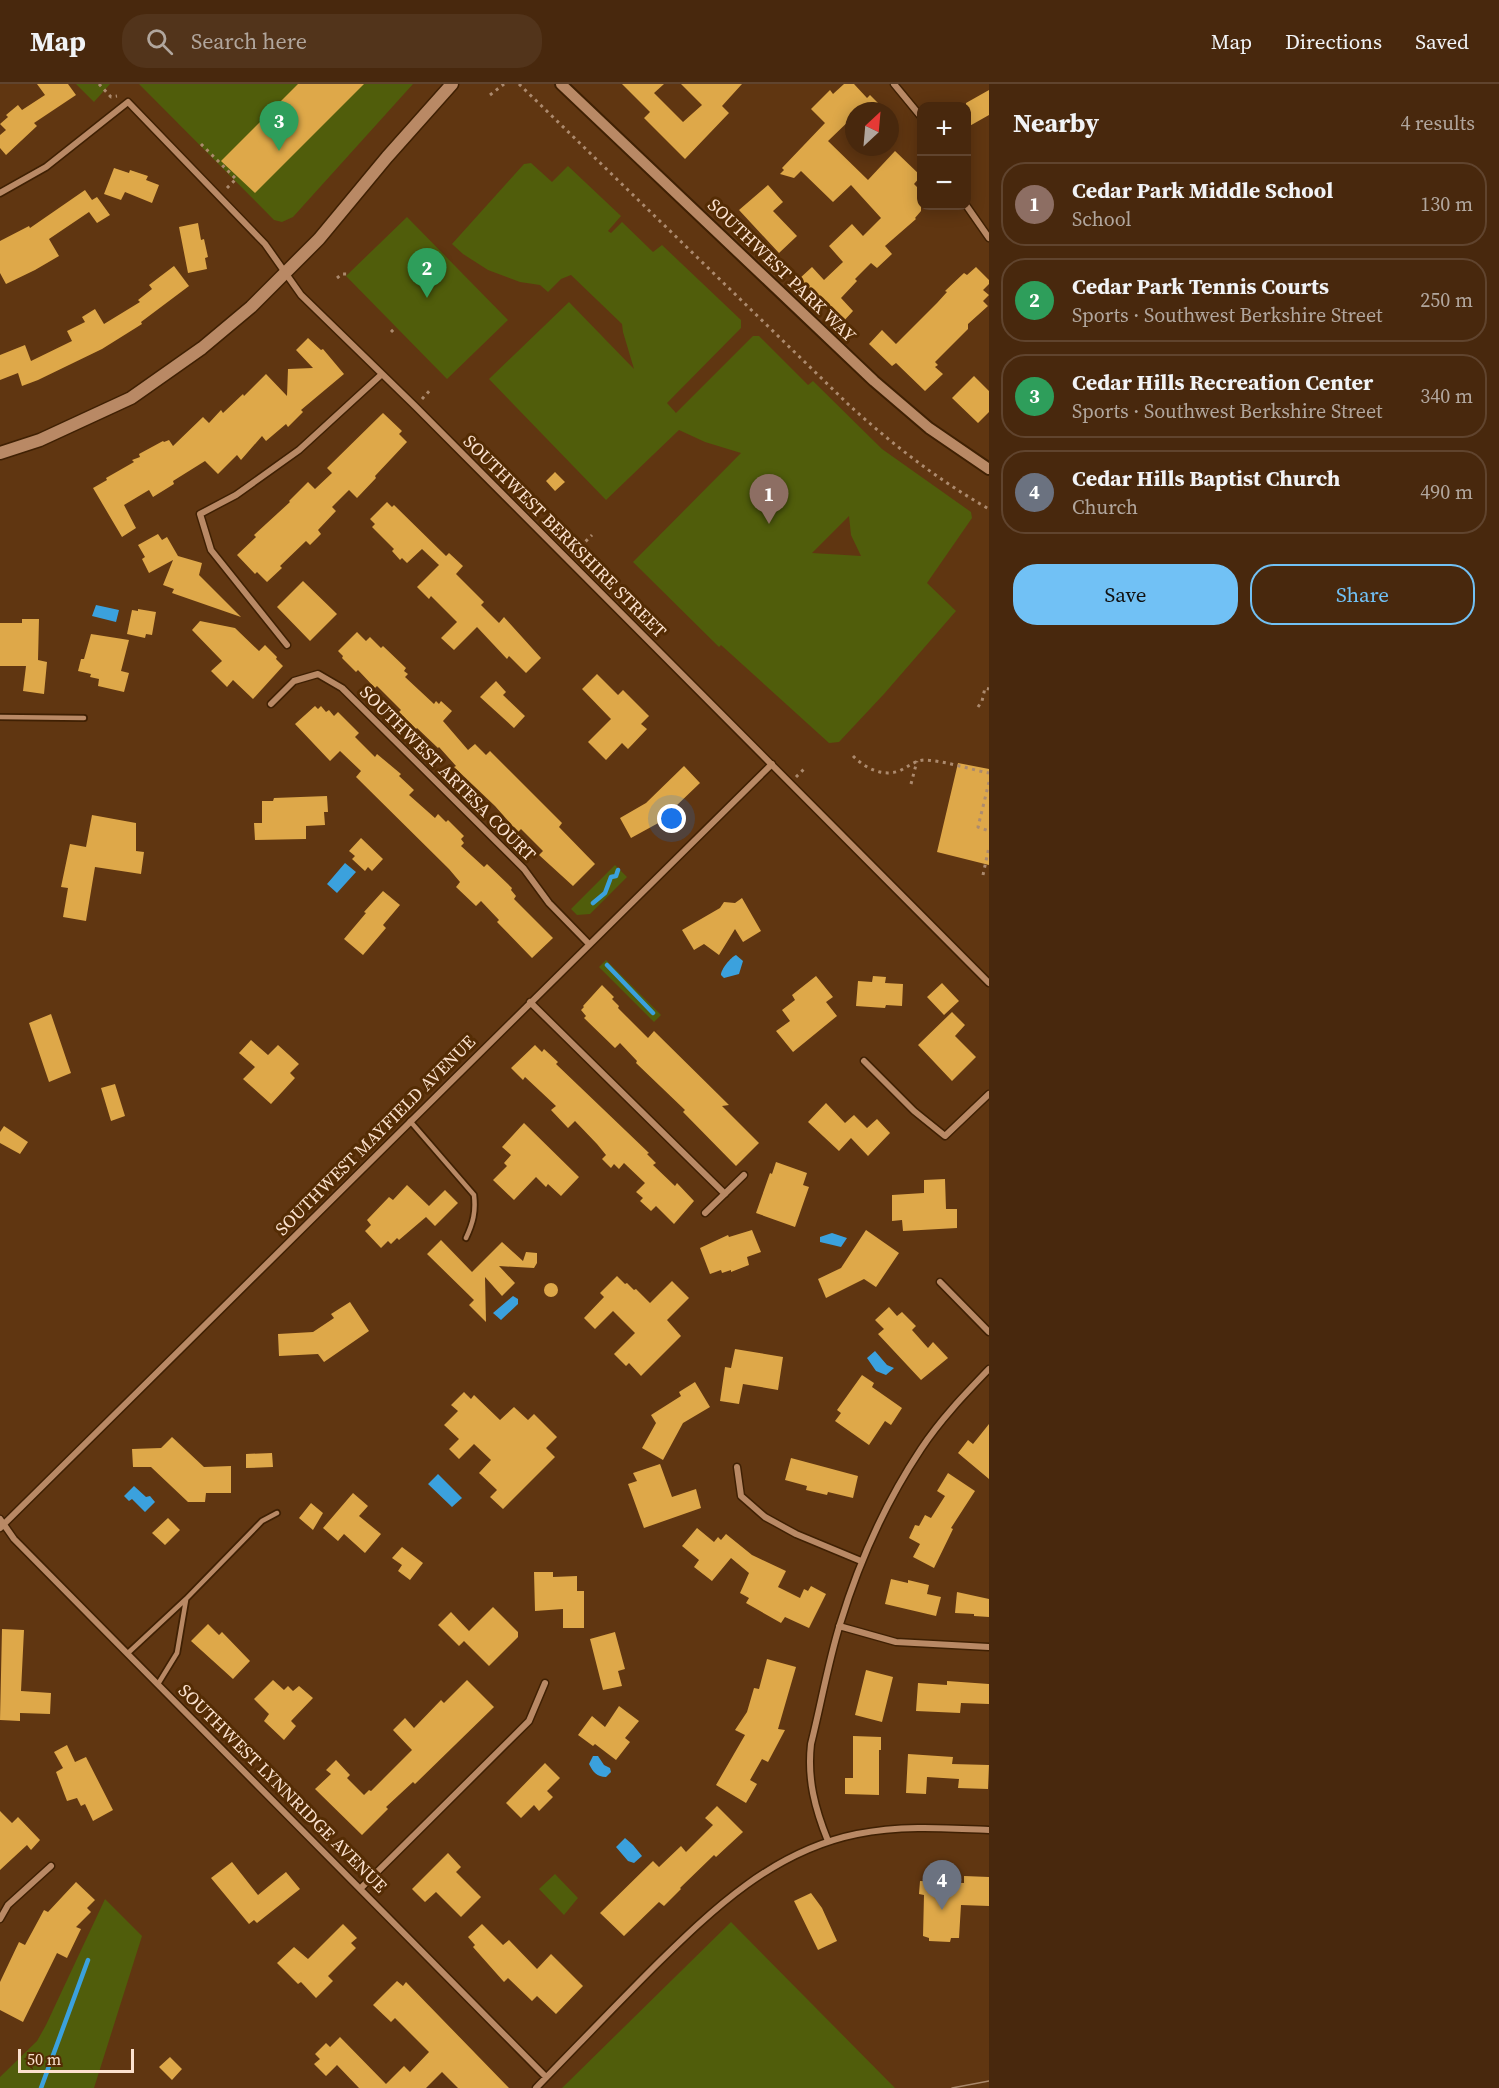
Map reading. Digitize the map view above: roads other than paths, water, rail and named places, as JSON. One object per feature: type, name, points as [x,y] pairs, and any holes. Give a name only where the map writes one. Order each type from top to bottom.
[{"type":"main road","points":[[0,453],[40,440],[131,398],[202,348],[286,274],[319,239],[452,84]]},
{"type":"street","name":"SOUTHWEST PARK WAY","points":[[561,84],[874,381],[929,428],[989,469]]},
{"type":"street","points":[[894,84],[917,113]]},
{"type":"street","name":"SOUTHWEST BERKSHIRE STREET","points":[[0,193],[46,167],[128,102],[265,244],[300,295],[382,374],[989,982]]},
{"type":"street","points":[[969,210],[989,238]]},
{"type":"street","points":[[287,645],[211,550],[200,514],[236,495],[299,450],[382,374]]},
{"type":"street","name":"SOUTHWEST ARTESA COURT","points":[[271,704],[294,681],[318,674],[342,688],[524,869],[549,903],[589,944]]},
{"type":"street","name":"SOUTHWEST MAYFIELD AVENUE","points":[[1,1524],[772,764]]},
{"type":"street","points":[[530,1002],[725,1194]]},
{"type":"street","points":[[864,1061],[914,1111],[945,1136],[989,1094]]},
{"type":"street","points":[[705,1213],[744,1175]]},
{"type":"street","points":[[940,1282],[989,1332]]},
{"type":"street","points":[[828,1841],[815,1809],[809,1764],[811,1744],[839,1626],[861,1561],[891,1497],[921,1448],[989,1369]]},
{"type":"street","points":[[737,1467],[741,1496],[765,1516],[796,1534],[861,1561]]},
{"type":"street","name":"SOUTHWEST LYNNRIDGE AVENUE","points":[[1,1524],[546,2078]]},
{"type":"street","points":[[839,1626],[896,1642],[989,1647]]},
{"type":"street","points":[[361,1888],[530,1721],[545,1683]]},
{"type":"street","points":[[536,2088],[692,1930],[735,1892],[784,1860],[828,1841],[886,1829],[918,1827],[989,1830]]},
{"type":"street","points":[[0,1919],[8,1905],[51,1866]]},
{"type":"lane","points":[[0,717],[84,718]]},
{"type":"lane","points":[[410,1120],[474,1194],[476,1209],[474,1222],[466,1238]]},
{"type":"lane","points":[[128,1653],[186,1599],[262,1521],[277,1514]]},
{"type":"lane","points":[[158,1684],[177,1653],[186,1599]]},
{"type":"water","points":[[96,605],[119,610],[116,622],[92,616]]},
{"type":"water","points":[[345,863],[356,872],[337,893],[327,884]]},
{"type":"water","points":[[736,955],[743,961],[739,974],[724,978],[721,975],[723,970]]},
{"type":"water","points":[[832,1233],[847,1238],[841,1247],[820,1242],[820,1237]]},
{"type":"water","points":[[513,1296],[518,1299],[518,1304],[501,1320],[493,1313]]},
{"type":"water","points":[[875,1351],[887,1365],[894,1368],[886,1375],[876,1371],[867,1358]]},
{"type":"water","points":[[438,1474],[462,1498],[452,1507],[428,1484]]},
{"type":"water","points":[[134,1486],[155,1502],[145,1512],[132,1499],[129,1501],[124,1496]]},
{"type":"water","points":[[593,1756],[598,1756],[604,1765],[610,1768],[611,1772],[606,1777],[598,1775],[592,1769],[589,1764]]},
{"type":"water","points":[[625,1838],[642,1856],[634,1863],[628,1861],[616,1847]]},
{"type":"waterway","points":[[593,903],[605,893],[611,877],[616,876],[618,870]]},
{"type":"waterway","points":[[607,965],[653,1013]]},
{"type":"waterway","points":[[41,2088],[88,1960]]},
{"type":"tram line","points":[[952,2088],[989,2081]]},
{"type":"place","name":"Cedar Hills Recreation Center","points":[[279,151]]},
{"type":"place","name":"Cedar Park Tennis Courts","points":[[427,298]]},
{"type":"place","name":"Cedar Park Middle School","points":[[769,524]]},
{"type":"place","name":"Cedar Hills Baptist Church","points":[[942,1910]]}]
